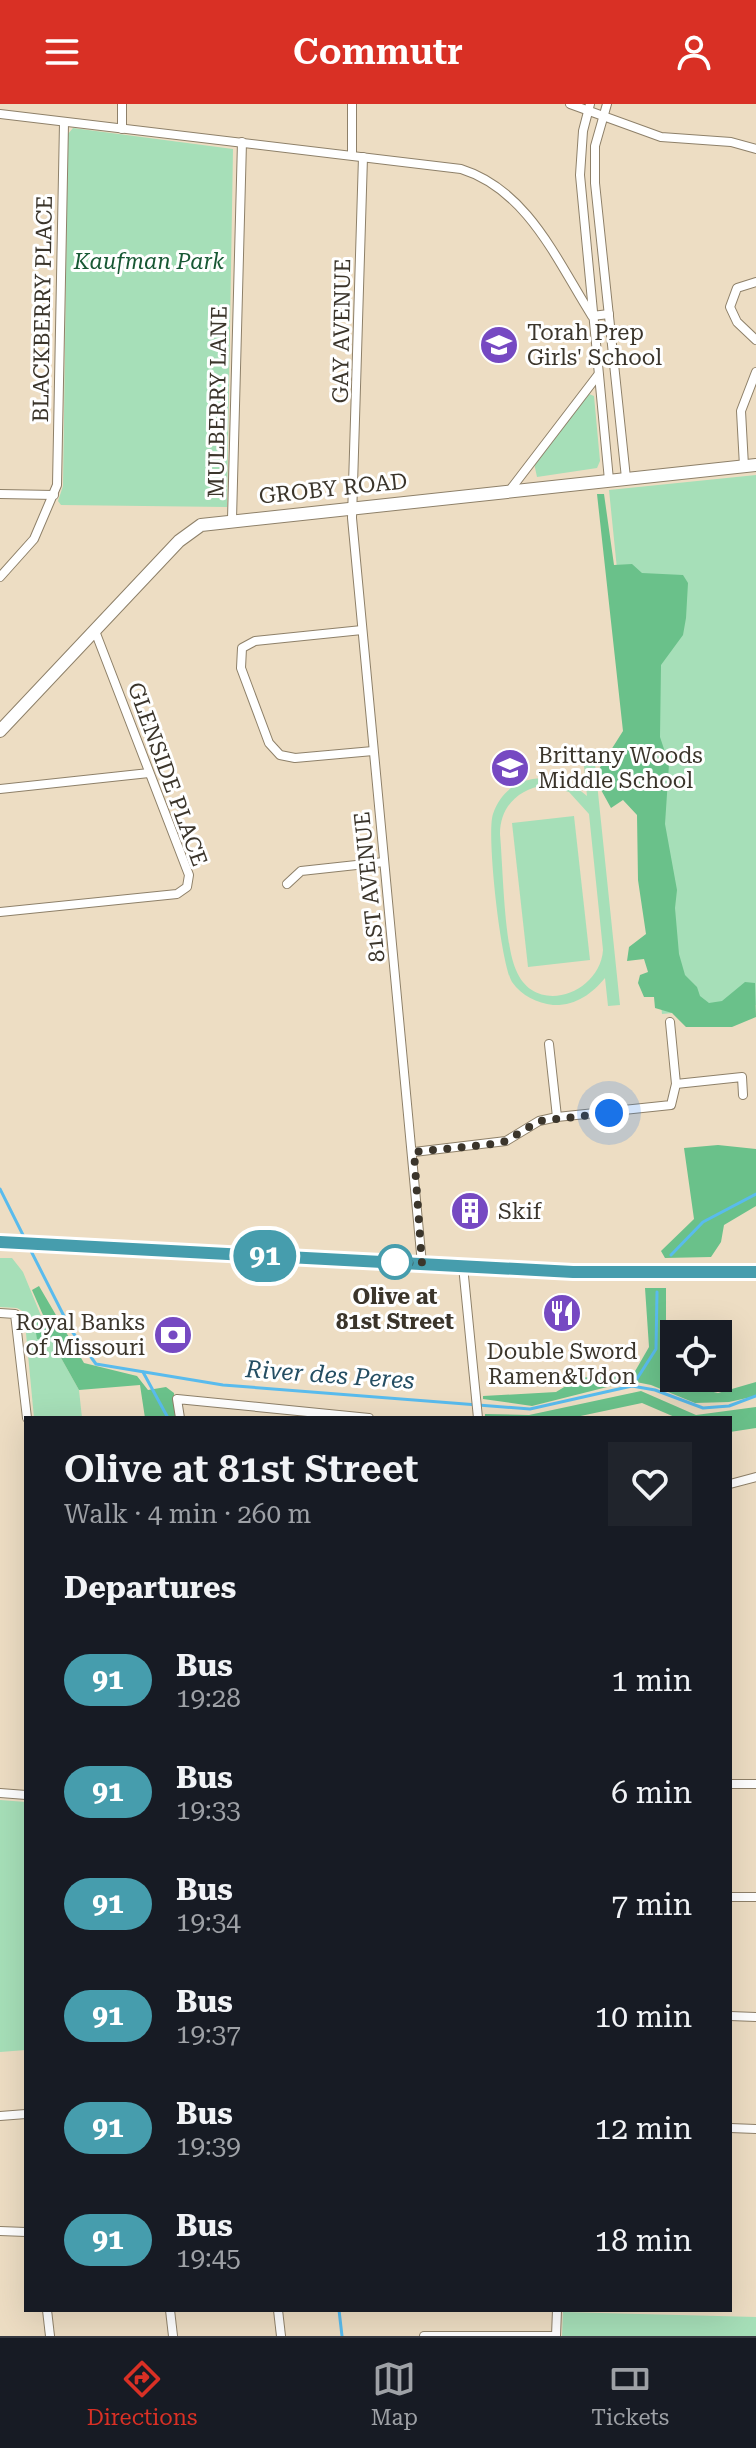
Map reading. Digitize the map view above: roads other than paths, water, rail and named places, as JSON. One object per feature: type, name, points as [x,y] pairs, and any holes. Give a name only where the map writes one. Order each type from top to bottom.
[{"type":"main road","points":[[1,1242],[598,1273],[756,1272]]},
{"type":"street","points":[[10,104],[5,115],[461,169],[502,188],[526,212],[592,316]]},
{"type":"street","points":[[122,104],[122,129]]},
{"type":"street","points":[[352,104],[352,155]]},
{"type":"street","points":[[570,104],[589,107],[602,117],[680,141],[754,145]]},
{"type":"street","points":[[607,104],[602,117],[595,173],[626,478]]},
{"type":"street","points":[[589,107],[580,175],[609,480]]},
{"type":"street","name":"BLACKBERRY PLACE","points":[[0,577],[4,568],[34,539],[57,485],[64,123]]},
{"type":"street","name":"MULBERRY LANE","points":[[232,519],[242,142]]},
{"type":"street","name":"GAY AVENUE","points":[[353,506],[363,157]]},
{"type":"street","points":[[756,282],[737,288],[730,307],[737,322],[756,340]]},
{"type":"street","points":[[592,316],[609,314]]},
{"type":"street","points":[[750,465],[741,411],[756,372]]},
{"type":"street","points":[[510,490],[598,374]]},
{"type":"street","name":"GROBY ROAD","points":[[0,731],[190,531],[232,519],[750,465]]},
{"type":"street","points":[[0,494],[54,495]]},
{"type":"street","name":"81ST AVENUE","points":[[353,506],[422,1264]]},
{"type":"street","points":[[362,630],[255,641],[242,648],[239,662],[269,743],[280,755],[295,758],[373,751]]},
{"type":"street","name":"GLENSIDE PLACE","points":[[0,912],[177,894],[187,887],[189,875],[95,631]]},
{"type":"street","points":[[0,789],[149,773]]},
{"type":"street","points":[[287,884],[301,871],[384,862]]},
{"type":"street","points":[[187,887],[195,893]]},
{"type":"street","points":[[414,1152],[506,1141],[539,1121],[557,1117],[671,1105],[676,1084],[670,1022]]},
{"type":"street","points":[[549,1044],[557,1117]]},
{"type":"street","points":[[676,1084],[742,1077],[743,1095]]},
{"type":"street","points":[[463,1266],[478,1416]]},
{"type":"street","points":[[0,1313],[15,1314],[27,1416]]},
{"type":"street","points":[[180,1416],[177,1399],[349,1416]]},
{"type":"street","points":[[732,1483],[756,1477]]},
{"type":"street","points":[[732,1784],[756,1784]]},
{"type":"street","points":[[0,1793],[24,1795]]},
{"type":"street","points":[[732,1897],[756,1897]]},
{"type":"street","points":[[732,2016],[756,2017]]},
{"type":"street","points":[[0,2116],[24,2114]]},
{"type":"street","points":[[732,2128],[756,2129]]},
{"type":"street","points":[[0,2231],[24,2232]]},
{"type":"street","points":[[47,2312],[50,2336]]},
{"type":"street","points":[[170,2312],[173,2336]]},
{"type":"street","points":[[278,2312],[281,2336]]},
{"type":"street","points":[[424,2336],[556,2336],[557,2312]]},
{"type":"waterway","name":"River des Peres","points":[[0,1189],[25,1239]]},
{"type":"waterway","points":[[671,1255],[703,1222],[756,1194]]},
{"type":"waterway","name":"River des Peres","points":[[30,1249],[71,1330],[96,1364],[223,1385],[530,1409],[632,1386],[655,1390],[703,1408],[729,1406],[756,1396]]},
{"type":"waterway","points":[[633,1385],[656,1349],[657,1292]]},
{"type":"waterway","points":[[143,1372],[167,1416]]},
{"type":"waterway","points":[[339,2312],[342,2336]]},
{"type":"place","name":"Torah Prep Girls' School","points":[[499,345]]},
{"type":"place","name":"Brittany Woods Middle School","points":[[510,768]]},
{"type":"place","name":"Skif","points":[[470,1211]]},
{"type":"place","name":"Olive at 81st Street","points":[[395,1262]]},
{"type":"place","name":"Double Sword Ramen&Udon","points":[[562,1313]]},
{"type":"place","name":"Royal Banks of Missouri","points":[[173,1335]]},
{"type":"park label","name":"Kaufman Park","points":[[149,261]]}]
